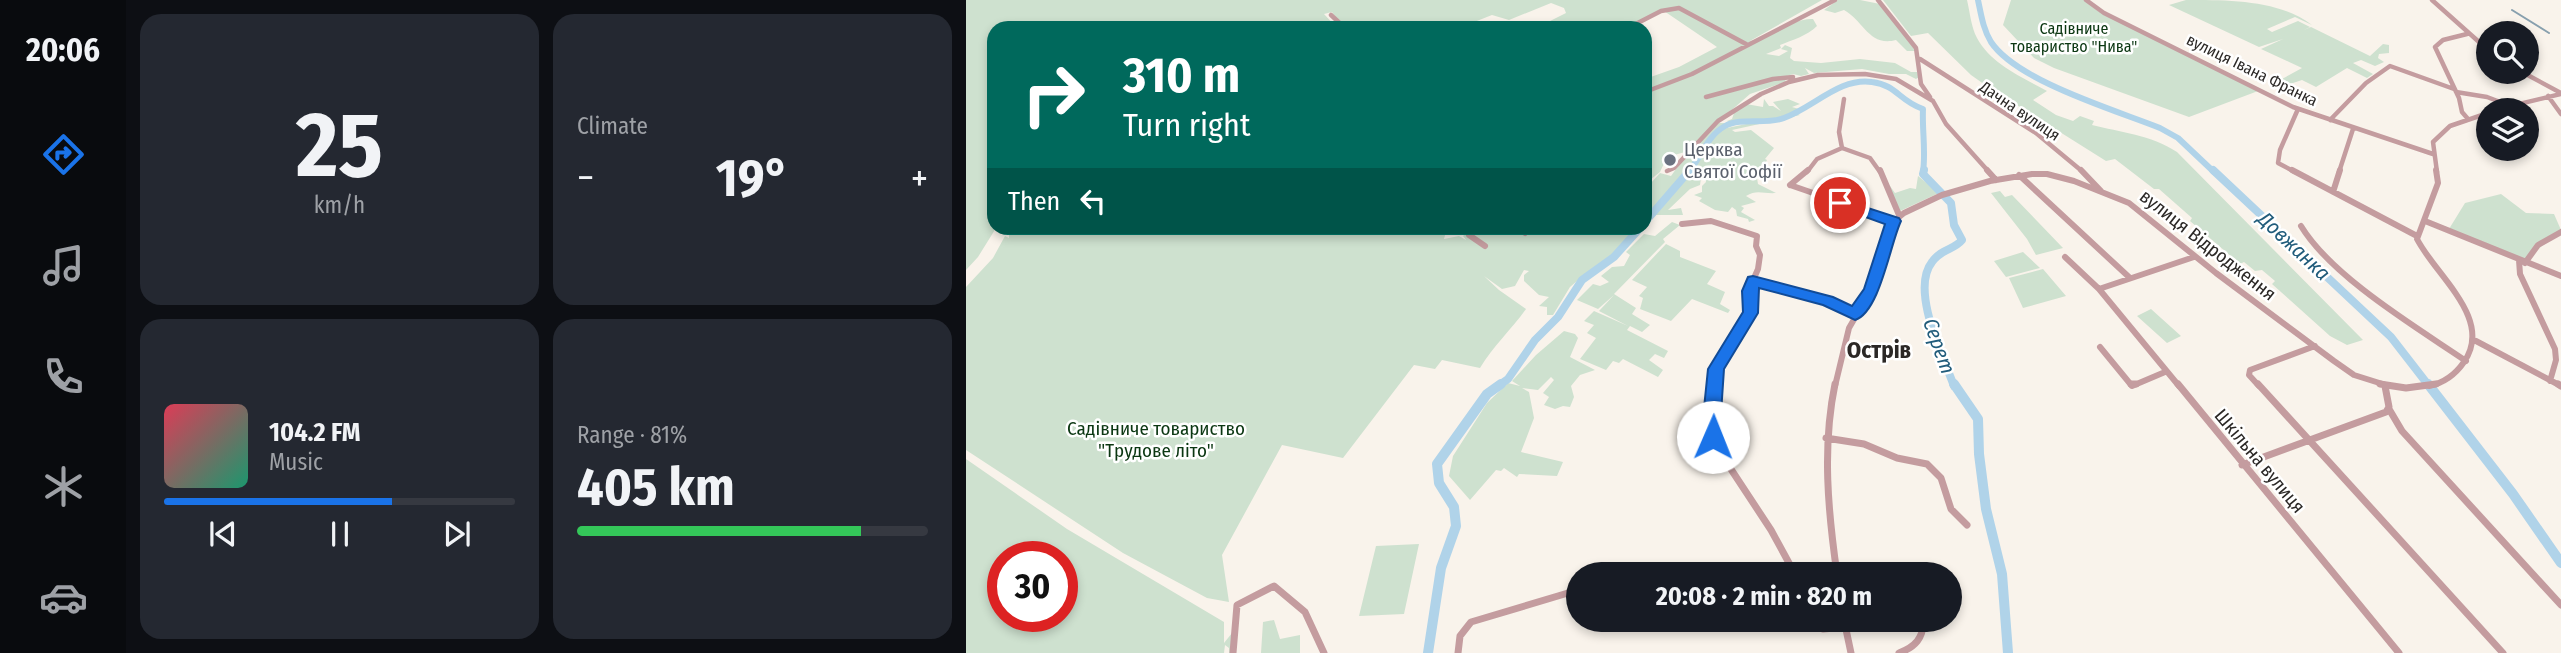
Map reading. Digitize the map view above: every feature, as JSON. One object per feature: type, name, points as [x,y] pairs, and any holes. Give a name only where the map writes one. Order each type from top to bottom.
[{"type":"street","points":[[1652,89],[1692,74],[1835,0]]},
{"type":"street","points":[[1878,0],[1916,48],[1920,59],[1920,86],[1933,101],[1946,124],[1996,180]]},
{"type":"street","name":"вулиця Івана Франка","points":[[2086,0],[2104,13],[2298,109],[2353,130],[2433,154]]},
{"type":"street","points":[[2432,0],[2454,16],[2467,34],[2476,41]]},
{"type":"street","points":[[1642,21],[1666,9],[1679,8],[1746,44]]},
{"type":"street","points":[[1331,15],[1337,21]]},
{"type":"street","points":[[2467,34],[2450,38],[2435,47],[2462,112],[2468,119]]},
{"type":"street","name":"Дачна вулиця","points":[[1920,59],[2036,133],[2088,176],[2101,191]]},
{"type":"street","points":[[2330,120],[2365,83],[2390,66],[2455,91],[2490,98]]},
{"type":"street","points":[[1706,97],[1773,79],[1824,75],[1887,76],[1933,101]]},
{"type":"street","points":[[1667,171],[1674,168],[1718,121],[1746,102],[1783,84],[1824,75]]},
{"type":"street","points":[[2539,82],[2561,94]]},
{"type":"street","points":[[2539,98],[2561,94]]},
{"type":"street","points":[[2548,96],[2561,114]]},
{"type":"street","points":[[1842,148],[1839,132],[1844,99]]},
{"type":"street","points":[[2298,109],[2285,135],[2277,162],[2417,236],[2423,250],[2467,314],[2476,341],[2469,357],[2364,288],[2305,234],[2301,226]]},
{"type":"street","points":[[2417,236],[2438,183],[2432,146],[2435,138],[2450,126],[2476,117]]},
{"type":"street","points":[[2333,192],[2353,130]]},
{"type":"street","points":[[1835,562],[1826,438],[1836,378],[1855,314],[1872,290],[1886,238],[1896,218],[1883,176],[1874,162],[1860,153],[1842,148],[1817,159],[1803,177],[1790,185],[1896,218]]},
{"type":"street","name":"вулиця Відродження","points":[[1896,218],[1955,190],[2019,175],[2048,174],[2129,202],[2151,217],[2194,257],[2354,375],[2385,386],[2436,385],[2447,380],[2469,357]]},
{"type":"street","points":[[2019,175],[2130,278]]},
{"type":"street","points":[[1682,224],[1695,220],[1715,220],[1757,236],[1756,246],[1760,255],[1750,291],[1751,313],[1716,369],[1711,428],[1719,451],[1771,530],[1788,562]]},
{"type":"street","points":[[2425,221],[2561,276]]},
{"type":"street","points":[[2550,381],[2556,360],[2555,349],[2520,274],[2522,261],[2538,245],[2561,232]]},
{"type":"street","points":[[1470,235],[1485,246]]},
{"type":"street","name":"Шкільна вулиця","points":[[2065,257],[2099,289],[2399,653]]},
{"type":"street","points":[[2099,289],[2194,257]]},
{"type":"street","points":[[1753,281],[1828,301],[1855,314]]},
{"type":"street","points":[[2476,341],[2561,386]]},
{"type":"street","points":[[2315,346],[2249,373],[2503,653]]},
{"type":"street","points":[[2100,347],[2132,386],[2165,372]]},
{"type":"street","points":[[2385,386],[2389,409],[2402,431],[2561,605]]},
{"type":"street","points":[[2242,465],[2389,409]]},
{"type":"street","points":[[1826,438],[1864,444],[1897,457],[1927,464],[1941,478],[1951,509],[1968,525]]},
{"type":"street","points":[[1233,653],[1237,606],[1254,594],[1274,586],[1305,612],[1324,653]]},
{"type":"street","points":[[1458,653],[1460,636],[1471,622],[1566,594]]},
{"type":"street","points":[[1847,632],[1851,653]]},
{"type":"street","points":[[1899,653],[1917,644],[1922,632]]},
{"type":"green space","points":[[966,0],[1822,0],[1750,41],[1797,22],[1813,19],[1817,26],[1813,29],[1766,54],[1779,56],[1788,51],[1781,49],[1785,45],[1792,48],[1790,58],[1794,61],[1821,63],[1860,59],[1895,63],[1911,72],[1917,72],[1919,77],[1916,79],[1906,74],[1862,69],[1814,73],[1805,68],[1809,74],[1787,76],[1785,82],[1750,94],[1695,142],[1719,123],[1728,123],[1722,129],[1766,120],[1727,121],[1732,119],[1735,110],[1746,104],[1763,107],[1764,99],[1769,106],[1781,111],[1773,102],[1788,99],[1800,104],[1792,107],[1799,109],[1795,113],[1800,115],[1732,130],[1751,130],[1774,148],[1765,159],[1765,164],[1757,171],[1764,173],[1762,176],[1750,174],[1751,178],[1757,178],[1758,184],[1776,193],[1757,192],[1746,196],[1756,202],[1741,206],[1744,208],[1741,212],[1755,220],[1749,222],[1748,219],[1737,216],[1732,207],[1728,212],[1715,210],[1699,201],[1702,198],[1694,195],[1702,192],[1702,186],[1706,182],[1702,172],[1700,185],[1690,189],[1668,210],[1681,208],[1683,215],[1653,215],[1652,211],[1661,205],[1667,193],[1652,210],[1652,182],[1660,173],[1671,176],[1694,144],[1685,152],[1667,157],[1660,172],[1652,178],[1652,77],[1679,67],[1717,47],[1664,11],[1643,21],[1550,21],[1566,13],[1564,8],[1551,3],[1509,20],[1492,15],[1477,21],[1338,21],[1332,12],[1324,14],[1330,21],[987,21],[987,235],[992,235],[966,270]]},
{"type":"green space","points":[[1838,0],[1880,4],[1916,51],[1907,51],[1896,40],[1879,40],[1844,10],[1835,13],[1824,10]]},
{"type":"green space","points":[[1883,0],[1967,0],[1973,29],[1990,55],[2008,69],[2047,91],[2033,100],[2056,115],[2073,121],[2080,116],[2094,121],[2092,125],[2146,138],[2177,152],[2363,340],[2347,345],[2330,336],[2272,284],[2275,281],[2262,270],[2255,271],[2244,262],[2240,264],[2190,221],[2192,218],[2159,189],[2154,189],[2115,159],[2106,161],[1988,87],[1971,75],[1928,33],[1911,36]]},
{"type":"green space","name":"Садівниче товариство \"Нива\"","points":[[2011,0],[2085,0],[2098,11],[2258,91],[2189,117],[2054,68],[2034,58],[2003,25]]},
{"type":"green space","points":[[2186,0],[2237,1],[2269,6],[2299,17],[2312,25],[2295,17],[2267,29],[2272,32],[2298,21],[2310,27],[2304,30],[2311,27],[2370,56],[2383,44],[2389,45],[2389,53],[2379,54],[2378,58],[2384,62],[2375,66],[2361,60],[2353,63],[2373,74],[2367,78],[2347,68],[2316,87],[2302,80],[2290,84],[2282,79],[2302,68],[2261,49],[2283,39],[2259,47],[2169,5]]},
{"type":"green space","points":[[1918,176],[1939,193],[1900,211],[1890,186],[1895,193],[1910,188],[1916,189]]},
{"type":"green space","points":[[2000,191],[2005,197],[2012,195],[2063,248],[2036,255],[2027,239],[1991,193]]},
{"type":"green space","points":[[2501,194],[2526,213],[2554,214],[2561,230],[2524,261],[2449,229],[2465,203]]},
{"type":"green space","points":[[1672,222],[1680,225],[1663,239],[1665,242],[1614,294],[1636,308],[1632,314],[1650,325],[1642,332],[1630,326],[1627,330],[1668,351],[1664,358],[1655,354],[1649,360],[1663,370],[1658,377],[1623,359],[1619,363],[1613,361],[1606,370],[1580,359],[1596,338],[1587,333],[1594,325],[1584,321],[1594,311],[1628,326],[1599,311],[1614,295],[1598,309],[1577,300],[1593,284],[1600,286],[1609,282],[1601,276],[1612,267],[1624,266],[1630,255],[1626,252],[1643,235],[1655,236]]},
{"type":"green space","name":"Садівниче товариство \"Трудове літо\"","points":[[1009,235],[1445,235],[1444,239],[1459,236],[1466,240],[1464,235],[1632,235],[1610,259],[1570,287],[1553,315],[1547,315],[1547,307],[1539,306],[1549,297],[1539,295],[1524,281],[1524,275],[1529,271],[1524,270],[1515,286],[1502,289],[1484,276],[1526,309],[1520,317],[1480,368],[1442,360],[1435,369],[1414,365],[1343,458],[1282,445],[1222,555],[1229,602],[1207,598],[1123,553],[966,450],[966,287],[993,258],[1005,236],[1009,238]]},
{"type":"green space","points":[[1666,244],[1680,251],[1680,257],[1716,271],[1707,284],[1725,292],[1720,304],[1730,310],[1728,313],[1692,299],[1671,321],[1640,309],[1643,298],[1639,296],[1647,287],[1632,280]]},
{"type":"green space","points":[[2023,252],[2040,268],[2006,277],[1994,261]]},
{"type":"green space","points":[[2043,269],[2066,296],[2023,308],[2009,278]]},
{"type":"green space","points":[[2151,309],[2181,336],[2167,343],[2137,316]]},
{"type":"green space","points":[[1564,331],[1575,334],[1578,338],[1570,357],[1595,370],[1580,375],[1571,386],[1574,397],[1570,407],[1555,409],[1544,405],[1549,397],[1543,393],[1554,380],[1551,377],[1538,390],[1522,388],[1529,392],[1534,418],[1521,452],[1563,462],[1557,476],[1519,474],[1517,477],[1504,468],[1501,471],[1496,470],[1470,500],[1449,476],[1453,456],[1487,403],[1508,383],[1520,386],[1512,381],[1536,355]]},
{"type":"green space","points":[[966,459],[1067,529],[1224,622],[1224,643],[1232,633],[1233,653],[1229,653],[1229,648],[1225,645],[1224,653],[966,653]]},
{"type":"green space","points":[[1419,544],[1404,614],[1359,616],[1376,546]]},
{"type":"green space","points":[[1274,620],[1280,639],[1300,635],[1300,653],[1261,653],[1263,622]]},
{"type":"waterway","name":"Довжанка","points":[[1978,0],[1988,37],[2004,56],[2044,82],[2160,128],[2178,138],[2214,172]]},
{"type":"waterway","points":[[2512,10],[2549,33]]},
{"type":"waterway","name":"Серет","points":[[1689,172],[1709,141],[1725,126],[1731,123],[1784,118],[1838,89],[1860,82],[1887,86],[1908,102],[1923,109],[1923,172]]},
{"type":"waterway","name":"Серет","points":[[1652,214],[1690,170]]},
{"type":"waterway","name":"Серет","points":[[1924,170],[1923,174],[1951,203],[1954,225],[1962,240],[1932,262],[1926,274],[1925,289],[1926,306],[1936,341],[1954,386]]},
{"type":"waterway","name":"Довжанка","points":[[2213,170],[2391,337],[2429,386]]},
{"type":"waterway","name":"Серет","points":[[1498,386],[1508,379],[1535,340],[1558,317],[1582,280],[1614,257],[1634,235]]},
{"type":"waterway","name":"Серет","points":[[1428,653],[1441,568],[1456,526],[1454,507],[1439,483],[1437,464],[1487,394],[1501,384]]},
{"type":"waterway","name":"Серет","points":[[1954,384],[1978,419],[1979,454],[1986,509],[2002,574],[2008,653]]},
{"type":"waterway","name":"Довжанка","points":[[2428,384],[2513,494],[2561,563]]},
{"type":"place","name":"Церква Святої Софії","points":[[1670,160]]},
{"type":"district","name":"Острів","points":[[1879,350]]},
{"type":"route","points":[[1713,437],[1711,428],[1717,385],[1716,369],[1751,313],[1749,302],[1753,281],[1828,301],[1855,314],[1872,290],[1889,228],[1894,221],[1840,203]]}]
